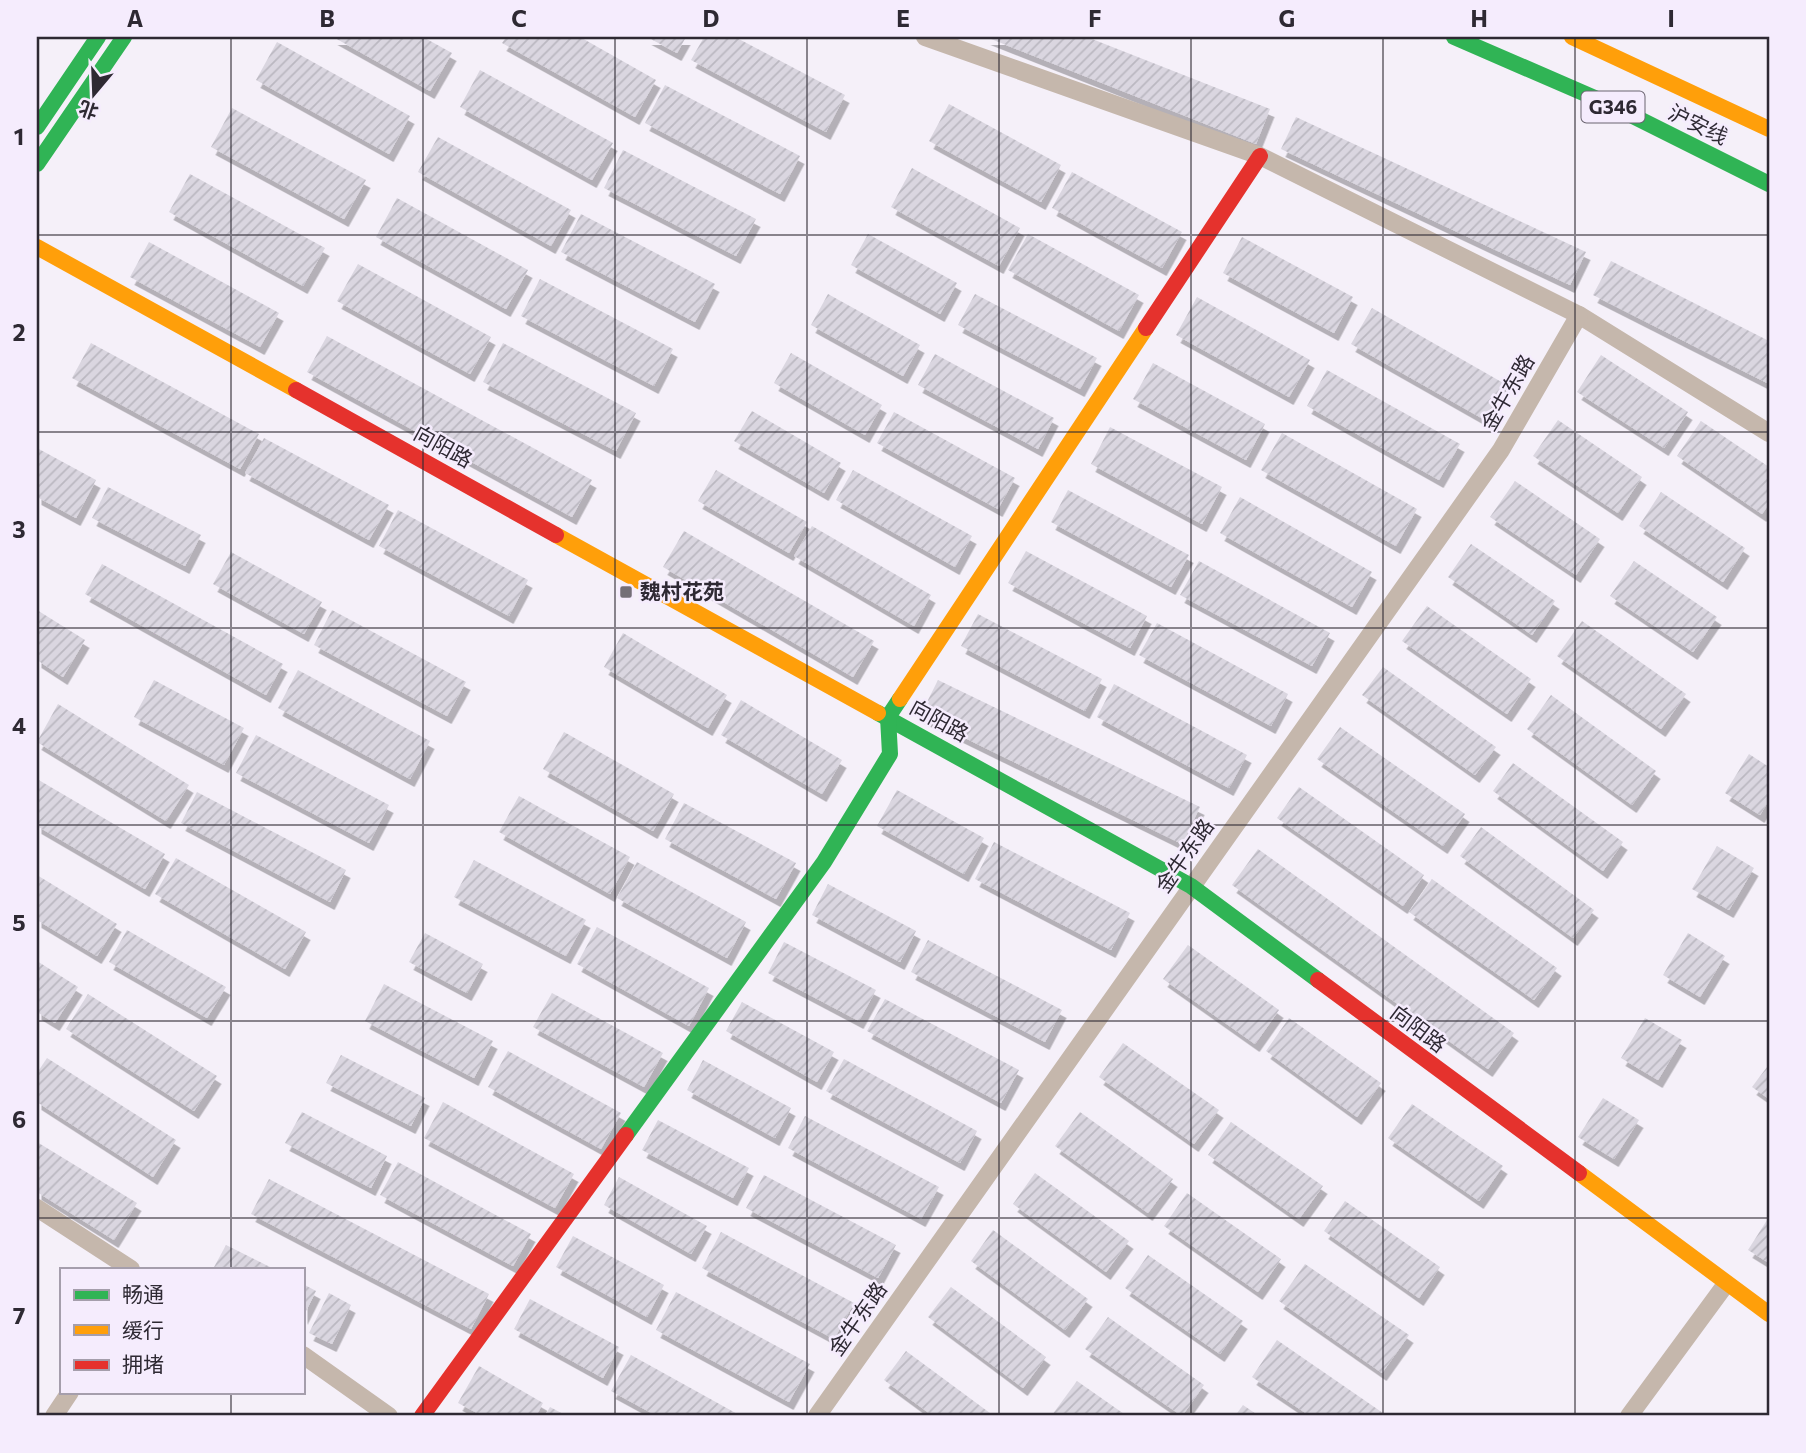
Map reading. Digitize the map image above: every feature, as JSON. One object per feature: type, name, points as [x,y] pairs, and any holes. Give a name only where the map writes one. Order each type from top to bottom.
[{"type":"main road","points":[[37,127],[98,37]]},
{"type":"main road","points":[[37,164],[124,37]]},
{"type":"main road","name":"沪安线","points":[[1454,37],[1611,105],[1769,184]]},
{"type":"main road","name":"沪安线","points":[[1573,37],[1769,129]]},
{"type":"main road","points":[[422,1416],[824,862],[890,754],[888,717],[1259,156]]},
{"type":"main road","name":"向阳路","points":[[37,247],[1191,886],[1769,1314]]},
{"type":"street","points":[[925,37],[1259,156],[1579,315],[1769,433]]},
{"type":"street","name":"金牛东路","points":[[817,1416],[1501,450],[1579,315]]},
{"type":"street","points":[[37,1208],[129,1268]]},
{"type":"street","points":[[1629,1416],[1727,1284]]},
{"type":"street","points":[[304,1356],[389,1416]]},
{"type":"street","points":[[54,1416],[69,1394]]},
{"type":"building","points":[[333,37],[423,37],[452,53],[430,91]]},
{"type":"building","points":[[506,37],[580,37],[656,80],[635,117],[502,43]]},
{"type":"building","points":[[647,37],[686,37],[677,53]]},
{"type":"building","points":[[704,37],[735,37],[845,95],[826,132],[691,60]]},
{"type":"building","points":[[986,37],[1087,37],[1270,109],[1256,144]]},
{"type":"building","points":[[277,42],[410,116],[389,154],[256,80]]},
{"type":"building","points":[[480,70],[613,143],[592,180],[460,107]]},
{"type":"building","points":[[665,85],[800,156],[780,194],[645,123]]},
{"type":"building","points":[[949,104],[1061,165],[1041,202],[929,141]]},
{"type":"building","points":[[232,108],[366,180],[344,219],[211,147]]},
{"type":"building","points":[[1296,117],[1586,252],[1570,285],[1281,149]]},
{"type":"building","points":[[438,137],[571,210],[551,246],[418,172]]},
{"type":"building","points":[[623,150],[756,219],[736,256],[604,188]]},
{"type":"building","points":[[912,168],[1020,228],[999,266],[891,207]]},
{"type":"building","points":[[1072,172],[1182,232],[1162,268],[1052,208]]},
{"type":"building","points":[[190,174],[325,248],[303,286],[169,212]]},
{"type":"building","points":[[397,198],[528,270],[506,309],[376,237]]},
{"type":"building","points":[[581,214],[715,284],[695,322],[561,252]]},
{"type":"building","points":[[868,234],[957,283],[940,314],[851,265]]},
{"type":"building","points":[[1028,234],[1139,295],[1119,331],[1008,270]]},
{"type":"building","points":[[1242,237],[1353,297],[1334,333],[1223,273]]},
{"type":"building","points":[[149,242],[279,313],[260,347],[130,277]]},
{"type":"building","points":[[1611,261],[1769,341],[1769,384],[1593,295]]},
{"type":"building","points":[[358,264],[491,337],[470,374],[337,301]]},
{"type":"building","points":[[540,279],[673,349],[654,386],[521,316]]},
{"type":"building","points":[[828,294],[920,345],[903,376],[811,325]]},
{"type":"building","points":[[975,294],[1097,358],[1080,389],[958,325]]},
{"type":"building","points":[[1197,297],[1310,360],[1289,397],[1176,335]]},
{"type":"building","points":[[1372,308],[1505,384],[1485,420],[1351,344]]},
{"type":"building","points":[[327,336],[592,480],[572,517],[307,372]]},
{"type":"building","points":[[91,343],[259,434],[240,469],[72,378]]},
{"type":"building","points":[[503,343],[636,413],[616,451],[483,382]]},
{"type":"building","points":[[791,353],[882,405],[865,435],[774,383]]},
{"type":"building","points":[[935,354],[1054,418],[1038,449],[918,385]]},
{"type":"building","points":[[1601,355],[1688,412],[1664,448],[1577,392]]},
{"type":"building","points":[[1153,363],[1265,424],[1246,460],[1133,399]]},
{"type":"building","points":[[1327,370],[1460,444],[1439,480],[1307,406]]},
{"type":"building","points":[[752,411],[841,463],[824,493],[734,441]]},
{"type":"building","points":[[894,412],[1015,478],[998,509],[877,443]]},
{"type":"building","points":[[1558,420],[1642,477],[1618,513],[1533,456]]},
{"type":"building","points":[[1701,421],[1769,467],[1769,504],[1762,514],[1677,456]]},
{"type":"building","points":[[1110,427],[1222,487],[1202,524],[1091,464]]},
{"type":"building","points":[[1282,433],[1417,509],[1396,546],[1261,470]]},
{"type":"building","points":[[264,438],[389,505],[369,540],[245,473]]},
{"type":"building","points":[[37,448],[96,480],[76,518],[37,497]]},
{"type":"building","points":[[716,470],[807,522],[789,553],[698,501]]},
{"type":"building","points":[[853,470],[972,536],[955,567],[836,500]]},
{"type":"building","points":[[1515,481],[1600,539],[1576,575],[1490,517]]},
{"type":"building","points":[[108,487],[201,535],[185,566],[92,518]]},
{"type":"building","points":[[1068,490],[1189,555],[1171,587],[1051,522]]},
{"type":"building","points":[[1661,492],[1745,548],[1723,582],[1639,526]]},
{"type":"building","points":[[1240,497],[1372,572],[1352,607],[1220,533]]},
{"type":"building","points":[[398,510],[528,580],[509,616],[379,546]]},
{"type":"building","points":[[812,526],[931,595],[914,626],[794,556]]},
{"type":"building","points":[[684,531],[874,641],[853,677],[663,567]]},
{"type":"building","points":[[1471,544],[1555,601],[1532,635],[1448,577]]},
{"type":"building","points":[[1026,551],[1147,616],[1130,648],[1008,583]]},
{"type":"building","points":[[231,552],[322,602],[304,634],[213,584]]},
{"type":"building","points":[[1199,561],[1330,633],[1312,666],[1180,595]]},
{"type":"building","points":[[1634,561],[1717,617],[1693,652],[1610,596]]},
{"type":"building","points":[[102,564],[283,664],[266,695],[85,594]]},
{"type":"building","points":[[1427,606],[1531,679],[1507,714],[1402,641]]},
{"type":"building","points":[[37,610],[85,640],[63,677],[37,660]]},
{"type":"building","points":[[332,610],[466,682],[447,716],[314,645]]},
{"type":"building","points":[[978,614],[1102,679],[1085,711],[961,646]]},
{"type":"building","points":[[1582,621],[1686,694],[1661,729],[1557,656]]},
{"type":"building","points":[[1157,623],[1288,694],[1271,726],[1139,655]]},
{"type":"building","points":[[623,633],[727,695],[708,728],[604,667]]},
{"type":"building","points":[[1383,667],[1496,747],[1475,775],[1362,695]]},
{"type":"building","points":[[298,670],[430,741],[410,779],[278,708]]},
{"type":"building","points":[[154,680],[244,728],[224,765],[134,717]]},
{"type":"building","points":[[938,680],[1200,807],[1182,844],[920,716]]},
{"type":"building","points":[[1114,684],[1247,755],[1229,788],[1097,717]]},
{"type":"building","points":[[1551,695],[1656,771],[1632,805],[1527,729]]},
{"type":"building","points":[[741,700],[842,760],[822,794],[721,735]]},
{"type":"building","points":[[58,704],[189,785],[166,821],[37,742]]},
{"type":"building","points":[[1340,727],[1465,814],[1443,846],[1317,759]]},
{"type":"building","points":[[564,732],[674,794],[653,831],[543,769]]},
{"type":"building","points":[[256,735],[389,805],[369,843],[236,773]]},
{"type":"building","points":[[1749,754],[1769,767],[1769,800],[1760,815],[1725,793]]},
{"type":"building","points":[[1513,763],[1623,842],[1603,871],[1493,791]]},
{"type":"building","points":[[37,779],[165,854],[145,889],[37,826]]},
{"type":"building","points":[[1299,787],[1424,875],[1403,906],[1277,818]]},
{"type":"building","points":[[897,790],[984,838],[964,874],[877,826]]},
{"type":"building","points":[[197,792],[346,870],[330,902],[181,823]]},
{"type":"building","points":[[519,796],[630,857],[610,894],[499,832]]},
{"type":"building","points":[[684,803],[796,863],[776,899],[665,839]]},
{"type":"building","points":[[1481,827],[1594,910],[1573,938],[1460,856]]},
{"type":"building","points":[[994,842],[1130,913],[1111,950],[975,879]]},
{"type":"building","points":[[1717,846],[1754,868],[1729,910],[1692,889]]},
{"type":"building","points":[[1258,849],[1514,1033],[1488,1069],[1232,885]]},
{"type":"building","points":[[176,858],[306,932],[285,969],[155,894]]},
{"type":"building","points":[[474,860],[586,920],[566,956],[454,897]]},
{"type":"building","points":[[637,862],[746,922],[727,958],[617,898]]},
{"type":"building","points":[[37,875],[117,924],[97,956],[37,920]]},
{"type":"building","points":[[1432,879],[1557,968],[1534,1000],[1409,912]]},
{"type":"building","points":[[828,884],[916,931],[900,962],[812,915]]},
{"type":"building","points":[[597,927],[709,988],[689,1026],[577,964]]},
{"type":"building","points":[[127,930],[226,987],[207,1018],[109,962]]},
{"type":"building","points":[[425,933],[483,964],[467,993],[409,962]]},
{"type":"building","points":[[1688,933],[1725,956],[1700,997],[1663,975]]},
{"type":"building","points":[[928,940],[1062,1010],[1045,1042],[911,972]]},
{"type":"building","points":[[784,942],[876,990],[859,1021],[768,973]]},
{"type":"building","points":[[1188,945],[1279,1010],[1255,1044],[1163,979]]},
{"type":"building","points":[[37,961],[78,987],[55,1023],[37,1012]]},
{"type":"building","points":[[384,984],[493,1041],[474,1078],[365,1021]]},
{"type":"building","points":[[552,993],[663,1053],[644,1087],[533,1027]]},
{"type":"building","points":[[88,994],[217,1076],[194,1111],[66,1029]]},
{"type":"building","points":[[885,999],[1019,1070],[1001,1103],[867,1031]]},
{"type":"building","points":[[742,1002],[834,1052],[817,1082],[726,1031]]},
{"type":"building","points":[[1289,1018],[1381,1083],[1357,1117],[1266,1051]]},
{"type":"building","points":[[1645,1018],[1682,1040],[1658,1080],[1621,1058]]},
{"type":"building","points":[[1123,1043],[1219,1110],[1194,1144],[1099,1077]]},
{"type":"building","points":[[508,1051],[621,1113],[601,1149],[488,1087]]},
{"type":"building","points":[[341,1055],[425,1098],[411,1126],[326,1083]]},
{"type":"building","points":[[47,1058],[176,1140],[153,1177],[37,1102],[37,1073]]},
{"type":"building","points":[[844,1059],[977,1131],[960,1163],[826,1091]]},
{"type":"building","points":[[703,1060],[791,1108],[775,1138],[687,1090]]},
{"type":"building","points":[[1767,1067],[1769,1068],[1769,1099],[1752,1087]]},
{"type":"building","points":[[1603,1098],[1639,1120],[1614,1159],[1578,1137]]},
{"type":"building","points":[[443,1102],[574,1174],[555,1208],[424,1138]]},
{"type":"building","points":[[1412,1104],[1503,1166],[1479,1201],[1388,1138]]},
{"type":"building","points":[[302,1112],[387,1156],[371,1188],[285,1143]]},
{"type":"building","points":[[1080,1112],[1173,1179],[1148,1213],[1055,1146]]},
{"type":"building","points":[[805,1116],[939,1187],[921,1219],[788,1148]]},
{"type":"building","points":[[658,1120],[749,1168],[733,1198],[642,1150]]},
{"type":"building","points":[[1231,1122],[1323,1186],[1299,1219],[1208,1155]]},
{"type":"building","points":[[37,1142],[137,1203],[114,1240],[37,1192]]},
{"type":"building","points":[[398,1162],[531,1234],[513,1266],[380,1195]]},
{"type":"building","points":[[1035,1173],[1129,1241],[1106,1272],[1013,1204]]},
{"type":"building","points":[[764,1175],[896,1245],[878,1278],[746,1208]]},
{"type":"building","points":[[619,1177],[707,1226],[691,1254],[604,1205]]},
{"type":"building","points":[[269,1179],[489,1294],[471,1329],[251,1214]]},
{"type":"building","points":[[1187,1193],[1281,1259],[1258,1292],[1164,1226]]},
{"type":"building","points":[[1345,1201],[1440,1267],[1419,1298],[1324,1231]]},
{"type":"building","points":[[1769,1217],[1769,1263],[1748,1250]]},
{"type":"building","points":[[993,1230],[1088,1299],[1065,1330],[971,1261]]},
{"type":"building","points":[[721,1232],[854,1303],[834,1339],[702,1268]]},
{"type":"building","points":[[573,1236],[664,1285],[647,1317],[556,1267]]},
{"type":"building","points":[[226,1245],[272,1268],[214,1268]]},
{"type":"building","points":[[1148,1255],[1243,1321],[1220,1354],[1125,1288]]},
{"type":"building","points":[[1305,1264],[1409,1335],[1382,1373],[1279,1301]]},
{"type":"building","points":[[304,1285],[316,1291],[304,1315]]},
{"type":"building","points":[[951,1287],[1046,1357],[1023,1388],[928,1317]]},
{"type":"building","points":[[676,1292],[810,1364],[789,1402],[656,1330]]},
{"type":"building","points":[[329,1293],[351,1305],[332,1344],[309,1333]]},
{"type":"building","points":[[530,1299],[619,1347],[603,1378],[514,1329]]},
{"type":"building","points":[[1108,1317],[1204,1385],[1182,1416],[1085,1349]]},
{"type":"building","points":[[1277,1340],[1383,1413],[1381,1416],[1310,1416],[1252,1377]]},
{"type":"building","points":[[906,1351],[994,1416],[933,1416],[884,1380]]},
{"type":"building","points":[[631,1355],[741,1416],[657,1416],[611,1391]]},
{"type":"building","points":[[479,1366],[543,1403],[536,1416],[483,1416],[458,1403]]},
{"type":"building","points":[[1077,1381],[1127,1416],[1052,1415]]},
{"type":"building","points":[[1243,1405],[1259,1416],[1235,1416]]},
{"type":"building","points":[[550,1407],[567,1416],[545,1416]]},
{"type":"traffic: fast","points":[[37,127],[98,37]]},
{"type":"traffic: fast","points":[[37,164],[124,37]]},
{"type":"traffic: fast","points":[[1454,37],[1611,105],[1769,184]]},
{"type":"traffic: fast","points":[[626,1135],[824,862],[890,754],[888,717],[900,699]]},
{"type":"traffic: fast","points":[[878,713],[1191,886],[1318,980]]},
{"type":"traffic: slow","points":[[1572,37],[1769,129]]},
{"type":"traffic: slow","points":[[37,247],[296,390]]},
{"type":"traffic: slow","points":[[900,699],[1146,328]]},
{"type":"traffic: slow","points":[[556,535],[878,713]]},
{"type":"traffic: slow","points":[[1579,1173],[1769,1314]]},
{"type":"traffic: jam","points":[[1146,328],[1260,156]]},
{"type":"traffic: jam","points":[[296,390],[556,535]]},
{"type":"traffic: jam","points":[[1318,980],[1579,1173]]},
{"type":"traffic: jam","points":[[422,1416],[626,1135]]},
{"type":"place","name":"魏村花苑","points":[[626,592]]}]
